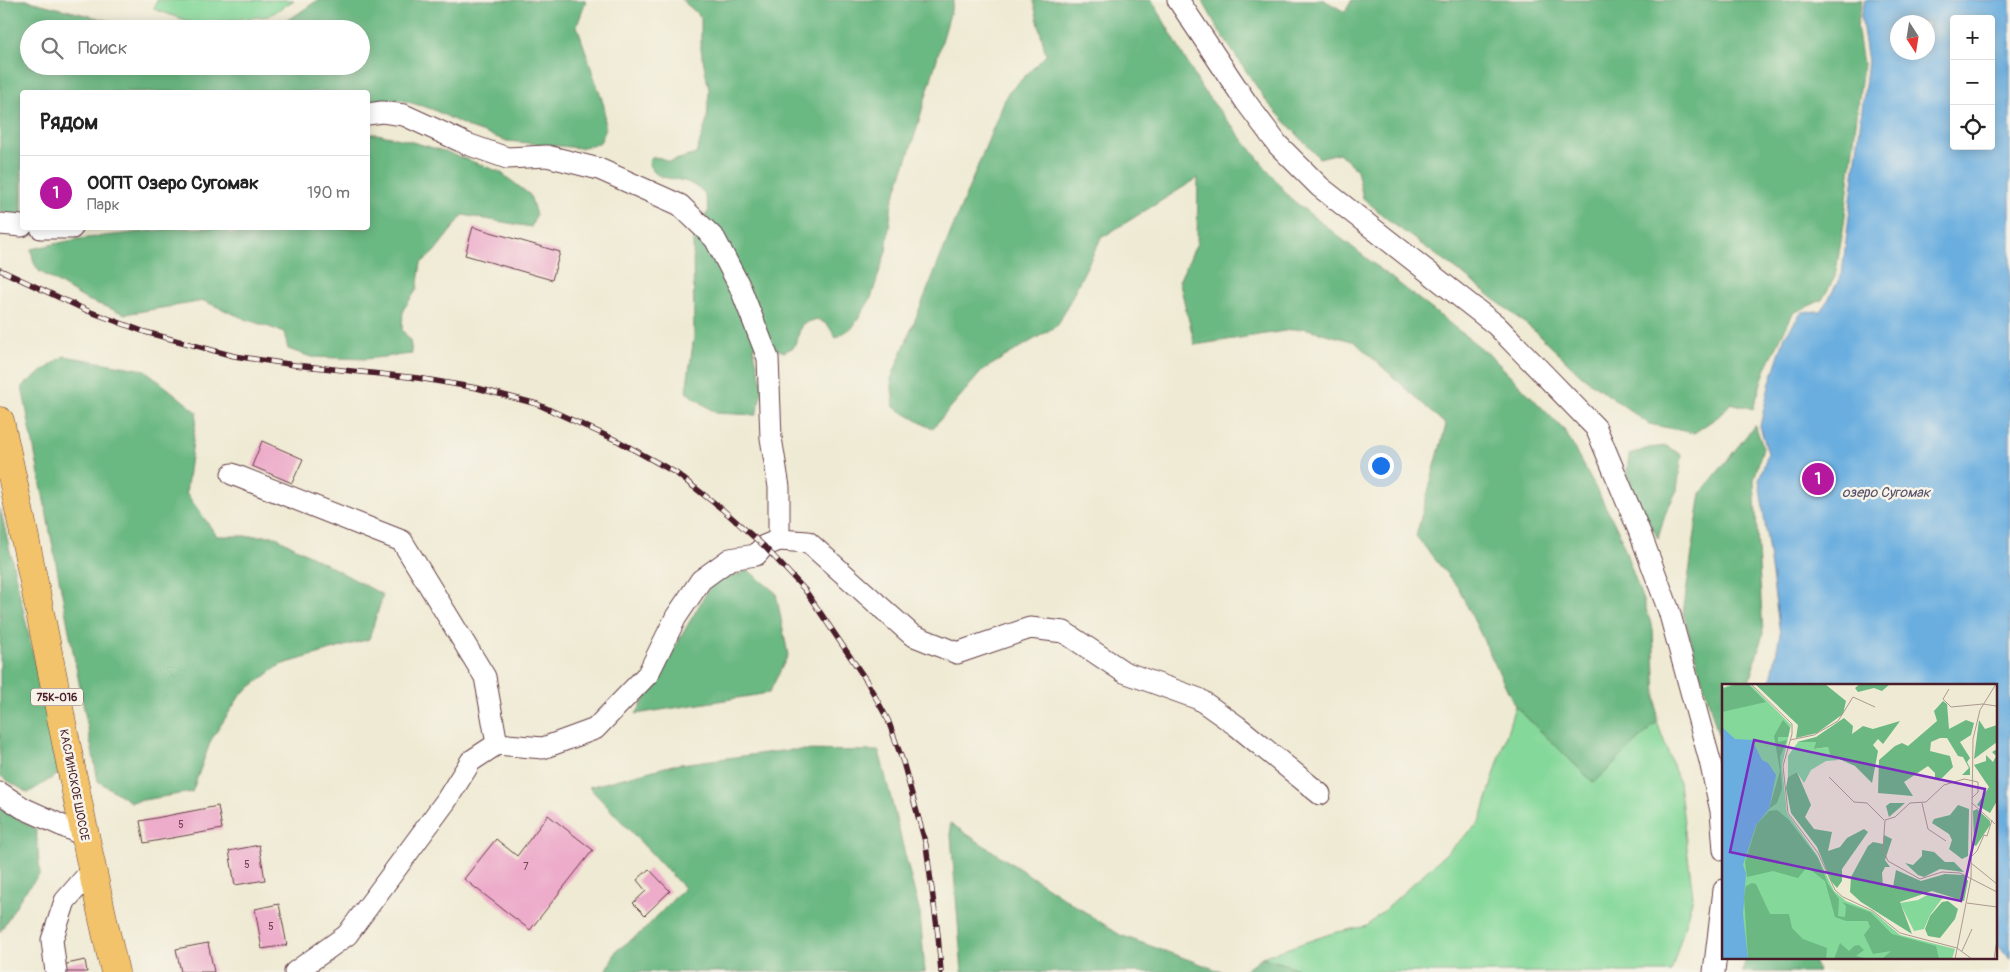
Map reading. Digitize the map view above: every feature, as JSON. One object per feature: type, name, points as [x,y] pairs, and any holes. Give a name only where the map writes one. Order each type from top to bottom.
[{"type":"main road","name":"КАСЛИНСКОЕ ШОССЕ","points":[[0,421],[24,529],[91,871],[115,972]]},
{"type":"street","points":[[1178,0],[1246,102],[1278,145],[1320,187],[1496,325],[1596,428],[1640,533],[1669,611],[1710,761],[1722,824]]},
{"type":"street","points":[[370,114],[382,112],[404,116],[467,144],[506,158],[547,156],[599,169],[680,205],[715,239],[740,287],[768,358],[771,438],[779,487],[779,540]]},
{"type":"street","points":[[0,224],[20,226]]},
{"type":"street","points":[[232,474],[402,541],[485,677],[497,744]]},
{"type":"street","points":[[295,972],[347,935],[446,801],[471,761],[497,744],[543,748],[595,729],[648,674],[676,617],[701,580],[730,559],[756,555],[764,546],[779,540],[808,542],[912,635],[957,653],[1030,628],[1064,632],[1124,672],[1198,699],[1237,726],[1320,794]]},
{"type":"street","points":[[0,793],[23,808],[84,836]]},
{"type":"street","points":[[56,972],[52,940],[64,901],[91,871]]},
{"type":"street","points":[[1714,972],[1722,906]]},
{"type":"green space","points":[[0,0],[25,0],[106,20],[20,20],[20,75],[370,75],[370,20],[286,20],[318,0],[586,0],[577,26],[604,106],[605,130],[600,143],[580,148],[507,141],[470,128],[432,109],[401,100],[370,100],[370,90],[20,90],[20,219],[0,211]]},
{"type":"green space","points":[[157,0],[294,0],[269,16],[232,20],[185,20],[154,9]]},
{"type":"green space","points":[[682,0],[954,0],[913,141],[892,203],[886,251],[871,298],[853,327],[836,338],[828,325],[817,319],[802,324],[794,347],[784,352],[774,348],[753,347],[763,388],[756,415],[716,413],[686,392],[694,337],[693,235],[709,210],[704,192],[687,182],[659,175],[651,168],[649,161],[653,157],[669,162],[696,154],[707,120],[709,90],[701,49],[701,17]]},
{"type":"green space","points":[[1033,0],[1152,0],[1202,89],[1291,199],[1490,355],[1565,431],[1618,530],[1653,629],[1657,722],[1594,783],[1515,706],[1459,589],[1416,536],[1446,425],[1355,342],[1304,328],[1195,345],[1179,281],[1197,243],[1198,178],[1101,238],[1058,325],[983,370],[932,429],[894,407],[891,379],[1007,94],[1046,55]]},
{"type":"green space","points":[[1202,0],[1324,0],[1345,12],[1352,0],[1862,0],[1857,26],[1863,64],[1844,224],[1835,277],[1822,300],[1793,313],[1766,368],[1753,409],[1731,403],[1719,416],[1694,433],[1649,424],[1583,377],[1537,333],[1464,275],[1392,223],[1363,198],[1357,170],[1339,153],[1319,158],[1267,102],[1221,34]]},
{"type":"green space","points":[[370,134],[405,140],[444,151],[500,172],[530,195],[536,215],[531,227],[463,215],[434,252],[421,263],[417,289],[403,310],[402,330],[410,340],[412,354],[365,359],[311,357],[288,349],[284,332],[245,319],[204,301],[125,314],[85,299],[39,271],[34,263],[31,249],[78,239],[159,230],[227,230],[231,235],[238,230],[370,230]]},
{"type":"green space","points":[[64,356],[145,370],[197,412],[186,493],[217,536],[274,536],[383,595],[369,639],[280,665],[241,694],[211,740],[192,792],[131,802],[98,781],[22,386]]},
{"type":"green space","points":[[1755,425],[1763,447],[1754,480],[1763,634],[1749,684],[1722,684],[1722,748],[1683,613],[1701,493]]},
{"type":"green space","points":[[1666,446],[1682,455],[1677,490],[1666,512],[1658,538],[1632,490],[1627,470],[1629,455],[1648,448]]},
{"type":"green space","points":[[0,507],[60,773],[28,793],[0,776]]},
{"type":"green space","points":[[748,570],[776,593],[788,655],[769,693],[636,714],[711,585]]},
{"type":"green space","points":[[1515,706],[1594,783],[1657,722],[1679,782],[1693,897],[1671,972],[1308,972],[1262,957],[1333,933],[1367,926],[1480,822]]},
{"type":"green space","points":[[789,750],[879,751],[920,914],[925,972],[606,972],[616,951],[643,931],[684,888],[589,787],[673,765]]},
{"type":"green space","points":[[0,808],[36,829],[40,874],[23,894],[0,932]]},
{"type":"green space","points":[[950,823],[1120,935],[1223,972],[962,972]]},
{"type":"green space","points":[[1262,957],[1308,972],[1243,972]]},
{"type":"green space","points":[[1745,960],[1814,960],[1818,972],[1742,972]]},
{"type":"water","name":"озеро Сугомак","points":[[1865,0],[2010,0],[2010,959],[1998,944],[1998,684],[1770,684],[1780,634],[1759,480],[1768,453],[1760,426],[1770,382],[1785,336],[1802,312],[1820,311],[1842,274],[1868,61],[1861,16]]},
{"type":"building","points":[[473,227],[560,252],[552,280],[465,255]]},
{"type":"building","points":[[262,441],[303,459],[292,483],[252,466]]},
{"type":"building","points":[[218,806],[222,829],[144,843],[140,821]]},
{"type":"building","points":[[548,815],[593,850],[530,930],[464,879],[496,839],[517,856]]},
{"type":"building","points":[[259,845],[265,880],[235,885],[229,851]]},
{"type":"building","points":[[649,869],[670,891],[645,915],[633,903],[646,891],[637,880]]},
{"type":"building","points":[[279,904],[287,945],[262,949],[255,909]]},
{"type":"building","points":[[208,943],[214,972],[181,972],[176,949]]},
{"type":"building","points":[[85,960],[87,972],[64,972],[62,965]]},
{"type":"railway","points":[[0,270],[88,311],[145,332],[234,356],[295,365],[418,378],[477,388],[537,404],[618,441],[676,473],[722,509],[764,546],[805,590],[866,680],[888,720],[903,762],[926,845],[941,972]]},
{"type":"place","name":"ООПТ Озеро Сугомак","points":[[1818,479]]}]
